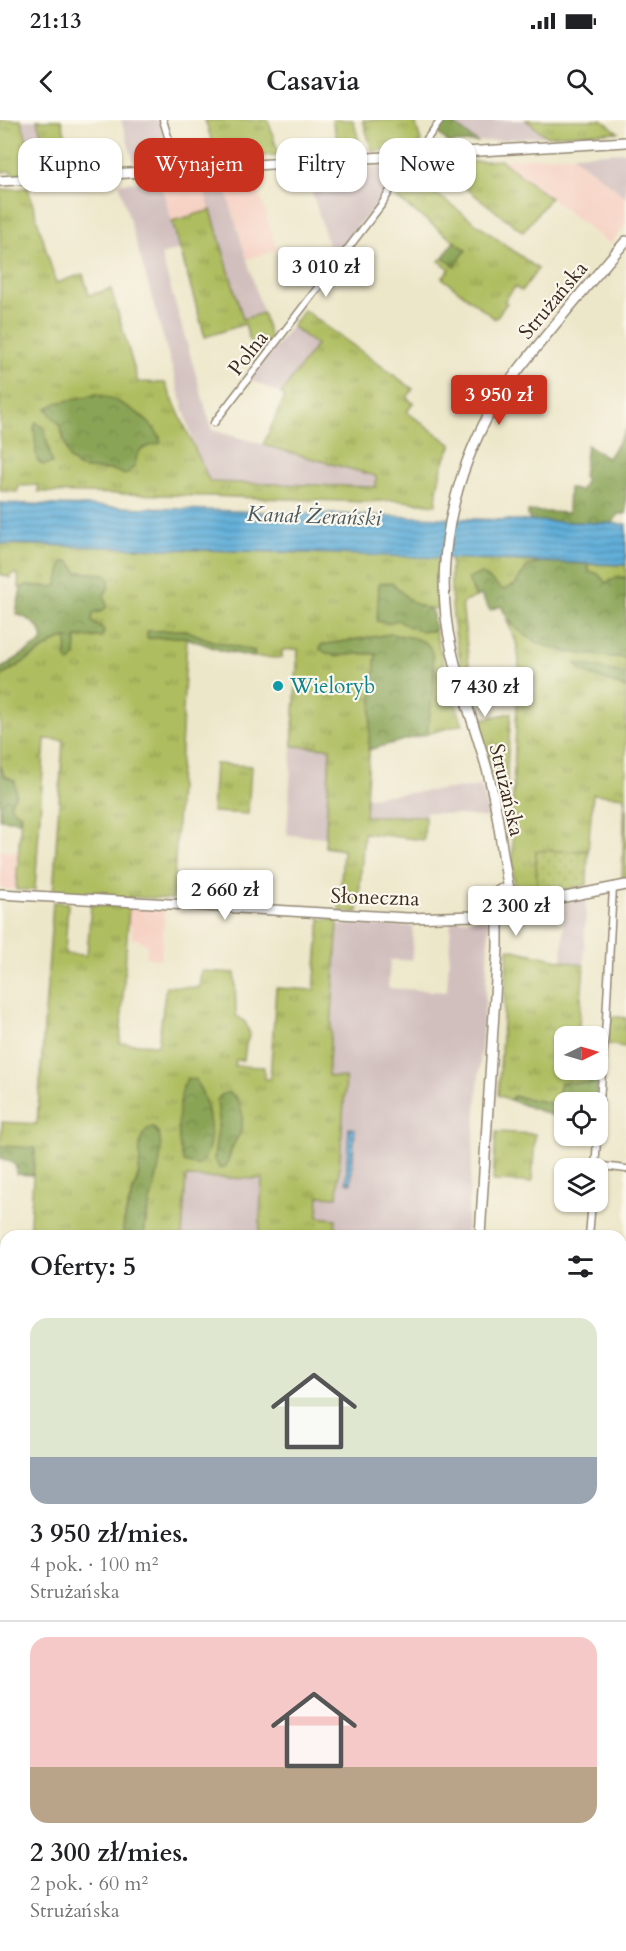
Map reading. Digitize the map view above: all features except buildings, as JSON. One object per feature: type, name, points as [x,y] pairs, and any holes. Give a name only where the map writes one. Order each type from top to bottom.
[{"type":"main road","points":[[476,151],[626,142]]},
{"type":"main road","points":[[264,164],[379,157]]},
{"type":"main road","points":[[0,181],[134,173]]},
{"type":"main road","name":"Strużańska","points":[[504,889],[501,871],[503,866],[501,835],[494,795],[450,646],[445,600],[445,569],[454,502],[472,449],[505,388],[626,241]]},
{"type":"main road","points":[[480,1230],[498,948],[498,911],[494,894],[504,889],[519,902],[626,885]]},
{"type":"main road","name":"Słoneczna","points":[[0,894],[398,918],[480,915],[498,911]]},
{"type":"main road","points":[[498,911],[515,913],[519,902]]},
{"type":"street","points":[[163,120],[168,138]]},
{"type":"street","points":[[428,138],[441,120]]},
{"type":"street","name":"Polna","points":[[214,423],[389,192]]},
{"type":"street","points":[[596,1158],[613,887]]},
{"type":"street","points":[[608,1168],[626,1169]]},
{"type":"street","points":[[590,1230],[591,1212]]},
{"type":"shaded area","points":[[21,120],[37,120],[42,138],[26,138]]},
{"type":"shaded area","points":[[121,120],[159,120],[164,138],[134,138],[134,163]]},
{"type":"shaded area","points":[[449,120],[526,120],[546,136],[477,142],[476,138],[472,138]]},
{"type":"shaded area","points":[[626,152],[626,197],[572,155]]},
{"type":"shaded area","points":[[572,155],[626,197],[626,225],[610,244],[501,160]]},
{"type":"shaded area","points":[[379,167],[379,192],[384,192],[333,261],[312,192],[367,192],[367,168]]},
{"type":"shaded area","points":[[134,182],[134,192],[163,192],[180,249],[161,255],[212,430],[376,476],[376,487],[210,483],[193,441],[122,192],[122,183]]},
{"type":"shaded area","points":[[163,192],[205,192],[211,210],[172,221]]},
{"type":"shaded area","points":[[205,192],[227,192],[263,313],[243,320]]},
{"type":"shaded area","points":[[227,192],[259,192],[277,250],[247,259]]},
{"type":"shaded area","points":[[292,326],[316,345],[281,394],[251,380],[251,377]]},
{"type":"shaded area","points":[[292,746],[330,748],[325,837],[287,835]]},
{"type":"shaded area","points":[[481,786],[490,818],[426,812],[425,816],[365,816],[366,797]]},
{"type":"shaded area","points":[[0,851],[19,852],[16,890],[0,888]]},
{"type":"shaded area","points":[[586,898],[584,965],[562,960],[565,902]]},
{"type":"shaded area","points":[[129,906],[165,908],[161,959],[146,958],[147,944],[139,939],[131,939],[132,927],[127,926]]},
{"type":"shaded area","points":[[484,919],[489,923],[466,1230],[335,1230],[336,1219],[318,1218],[319,1196],[337,1197],[346,1078],[328,1077],[338,925],[413,926],[412,960],[390,960],[388,988],[447,992],[451,920]]},
{"type":"shaded area","points":[[186,1177],[262,1179],[259,1230],[182,1230]]},
{"type":"green space","points":[[0,120],[21,120],[26,138],[18,138],[18,174],[12,174],[11,171],[0,172]]},
{"type":"green space","points":[[37,120],[61,120],[66,138],[42,138]]},
{"type":"green space","points":[[205,120],[268,120],[276,145],[276,155],[264,156],[264,138],[211,138]]},
{"type":"green space","points":[[332,120],[353,120],[358,138],[337,138]]},
{"type":"green space","points":[[363,120],[415,120],[420,138],[379,138],[379,151],[372,151]]},
{"type":"green space","points":[[444,120],[449,120],[472,138],[443,138],[435,131]]},
{"type":"green space","points":[[526,120],[602,120],[618,132],[546,136]]},
{"type":"green space","points":[[501,160],[550,198],[523,232],[471,192],[476,192],[476,161]]},
{"type":"green space","points":[[18,189],[18,192],[29,192],[56,283],[83,274],[89,295],[111,289],[138,382],[165,383],[210,482],[376,487],[376,476],[263,445],[285,396],[281,394],[316,345],[292,326],[304,310],[413,389],[407,398],[413,403],[407,412],[452,445],[440,474],[436,505],[395,500],[365,502],[38,492],[38,485],[19,486],[17,492],[0,491],[0,190]],"holes":[[[97,394],[142,416],[160,437],[113,470],[86,469],[69,458],[60,425],[92,396]],[[44,429],[52,463],[37,460],[35,435]]]},
{"type":"green space","points":[[434,192],[538,269],[522,291],[515,287],[504,301],[507,303],[495,319],[442,278],[450,269],[439,261],[443,257],[455,266],[466,250],[390,193]]},
{"type":"green space","points":[[211,210],[243,319],[263,313],[272,343],[265,347],[267,350],[256,363],[245,324],[205,337],[172,221]]},
{"type":"green space","points":[[454,241],[466,250],[455,266],[443,257]]},
{"type":"green space","points":[[97,394],[116,401],[135,412],[152,426],[161,443],[142,449],[135,466],[125,475],[113,470],[78,467],[69,458],[60,425],[46,409],[57,403]]},
{"type":"green space","points":[[36,422],[44,429],[52,463],[43,465],[37,460],[34,427]]},
{"type":"green space","points":[[626,430],[626,514],[618,514],[613,523],[532,521],[528,517],[528,511],[568,513],[569,488],[580,491],[586,479],[583,477],[587,445],[608,458]]},
{"type":"green space","points":[[0,544],[439,557],[439,608],[416,605],[405,598],[398,589],[377,621],[389,622],[397,619],[421,630],[435,630],[451,693],[463,724],[427,734],[435,672],[424,642],[391,634],[321,645],[320,649],[336,657],[351,654],[376,654],[365,816],[425,816],[424,840],[364,833],[358,912],[339,912],[343,850],[325,847],[330,748],[292,746],[298,649],[282,650],[282,658],[253,657],[255,651],[212,641],[185,630],[184,637],[187,638],[173,899],[53,894],[63,740],[45,739],[35,890],[16,890],[21,815],[10,807],[16,790],[11,778],[4,776],[0,765],[0,677],[58,640],[67,638],[66,657],[75,657],[76,637],[93,638],[104,633],[102,627],[92,622],[93,613],[100,612],[106,602],[104,595],[107,590],[77,572],[75,568],[55,587],[27,585],[19,588],[18,574],[11,574],[10,578],[0,574]]},
{"type":"green space","points":[[451,558],[540,562],[527,567],[515,585],[503,590],[480,574],[469,579],[476,597],[462,603],[469,664],[466,665],[478,720],[511,713],[507,793],[503,799],[499,798],[464,680],[453,620]]},
{"type":"green space","points":[[66,561],[70,562],[77,572],[105,574],[109,581],[104,595],[107,607],[100,612],[93,613],[92,622],[104,630],[102,637],[76,637],[75,657],[69,663],[66,657],[67,638],[58,640],[0,677],[0,669],[42,642],[38,628],[16,614],[21,588],[27,585],[57,586],[62,564]]},
{"type":"green space","points":[[540,562],[587,564],[589,571],[598,574],[606,583],[617,577],[626,578],[626,658],[572,652],[538,642],[523,634],[511,622],[501,606],[490,610],[481,595],[476,597],[468,579],[480,574],[484,575],[503,590],[515,585],[527,567]]},
{"type":"green space","points":[[587,564],[626,565],[626,578],[621,577],[606,583],[598,574],[589,571]]},
{"type":"green space","points":[[379,583],[393,583],[415,603],[432,609],[435,630],[419,630],[397,620],[389,623],[377,621]]},
{"type":"green space","points":[[507,621],[535,641],[567,652],[626,658],[626,674],[577,664],[581,671],[626,688],[626,879],[622,880],[625,797],[593,794],[588,851],[536,851],[537,893],[524,893],[513,883],[512,813],[519,660],[516,642]]},
{"type":"green space","points":[[185,630],[212,641],[255,651],[253,657],[223,651],[184,637],[147,638],[147,631]]},
{"type":"green space","points":[[391,634],[424,642],[430,647],[434,670],[427,734],[368,750],[376,654],[339,656],[320,649],[321,645]]},
{"type":"green space","points":[[576,663],[626,674],[626,688],[581,671]]},
{"type":"green space","points":[[469,664],[474,692],[483,719],[478,720],[464,671],[464,667]]},
{"type":"green space","points":[[215,764],[251,766],[248,814],[212,812]]},
{"type":"green space","points":[[0,765],[4,776],[15,781],[16,794],[10,804],[13,810],[20,813],[20,821],[0,819]]},
{"type":"green space","points":[[536,851],[588,851],[587,885],[554,893],[537,893]]},
{"type":"green space","points":[[53,902],[68,903],[65,954],[87,955],[91,905],[129,906],[120,1043],[158,1045],[166,986],[199,988],[201,971],[235,973],[236,1015],[245,1022],[250,1034],[244,1060],[236,1060],[235,1066],[264,1067],[264,1079],[270,1079],[276,988],[314,990],[320,919],[338,920],[328,1076],[346,1078],[337,1197],[319,1196],[318,1217],[336,1219],[335,1230],[259,1230],[262,1179],[186,1177],[182,1230],[145,1230],[159,1160],[159,1134],[141,1151],[138,1174],[125,1215],[123,1230],[29,1230],[35,1149],[0,1146],[2,1122],[37,1124]],"holes":[[[183,1086],[200,1088],[208,1109],[208,1118],[182,1096]],[[236,1096],[242,1112],[229,1159],[214,1159],[219,1119]]]},
{"type":"green space","points":[[508,949],[584,965],[579,1026],[554,1026],[554,1080],[591,1080],[591,1083],[576,1092],[554,1092],[554,1104],[514,1096],[510,1100],[498,1095]]},
{"type":"green space","points":[[609,1016],[626,1018],[626,1047],[608,1044]]},
{"type":"green space","points":[[187,1078],[196,1080],[205,1100],[210,1124],[209,1147],[197,1166],[184,1162],[179,1143],[179,1108]]},
{"type":"green space","points":[[591,1080],[597,1080],[597,1092],[559,1092],[561,1082],[591,1083]]},
{"type":"green space","points":[[229,1092],[239,1103],[242,1125],[226,1166],[220,1169],[214,1159],[219,1119],[217,1100],[221,1095]]},
{"type":"green space","points":[[513,1096],[554,1104],[554,1116],[510,1100]]},
{"type":"green space","points":[[152,1127],[158,1133],[160,1143],[161,1154],[156,1181],[145,1218],[144,1230],[123,1230],[139,1173],[140,1146],[146,1130]]},
{"type":"green space","points":[[496,1132],[535,1134],[532,1182],[493,1181]]},
{"type":"green space","points":[[0,1146],[35,1148],[33,1175],[16,1174],[16,1167],[13,1163],[0,1158]]},
{"type":"water","name":"Kanał Żerański","points":[[0,503],[626,524],[626,565],[0,544]]},
{"type":"water","points":[[349,1128],[355,1129],[351,1183],[346,1182]]},
{"type":"place","name":"Wieloryb","points":[[278,686]]}]
